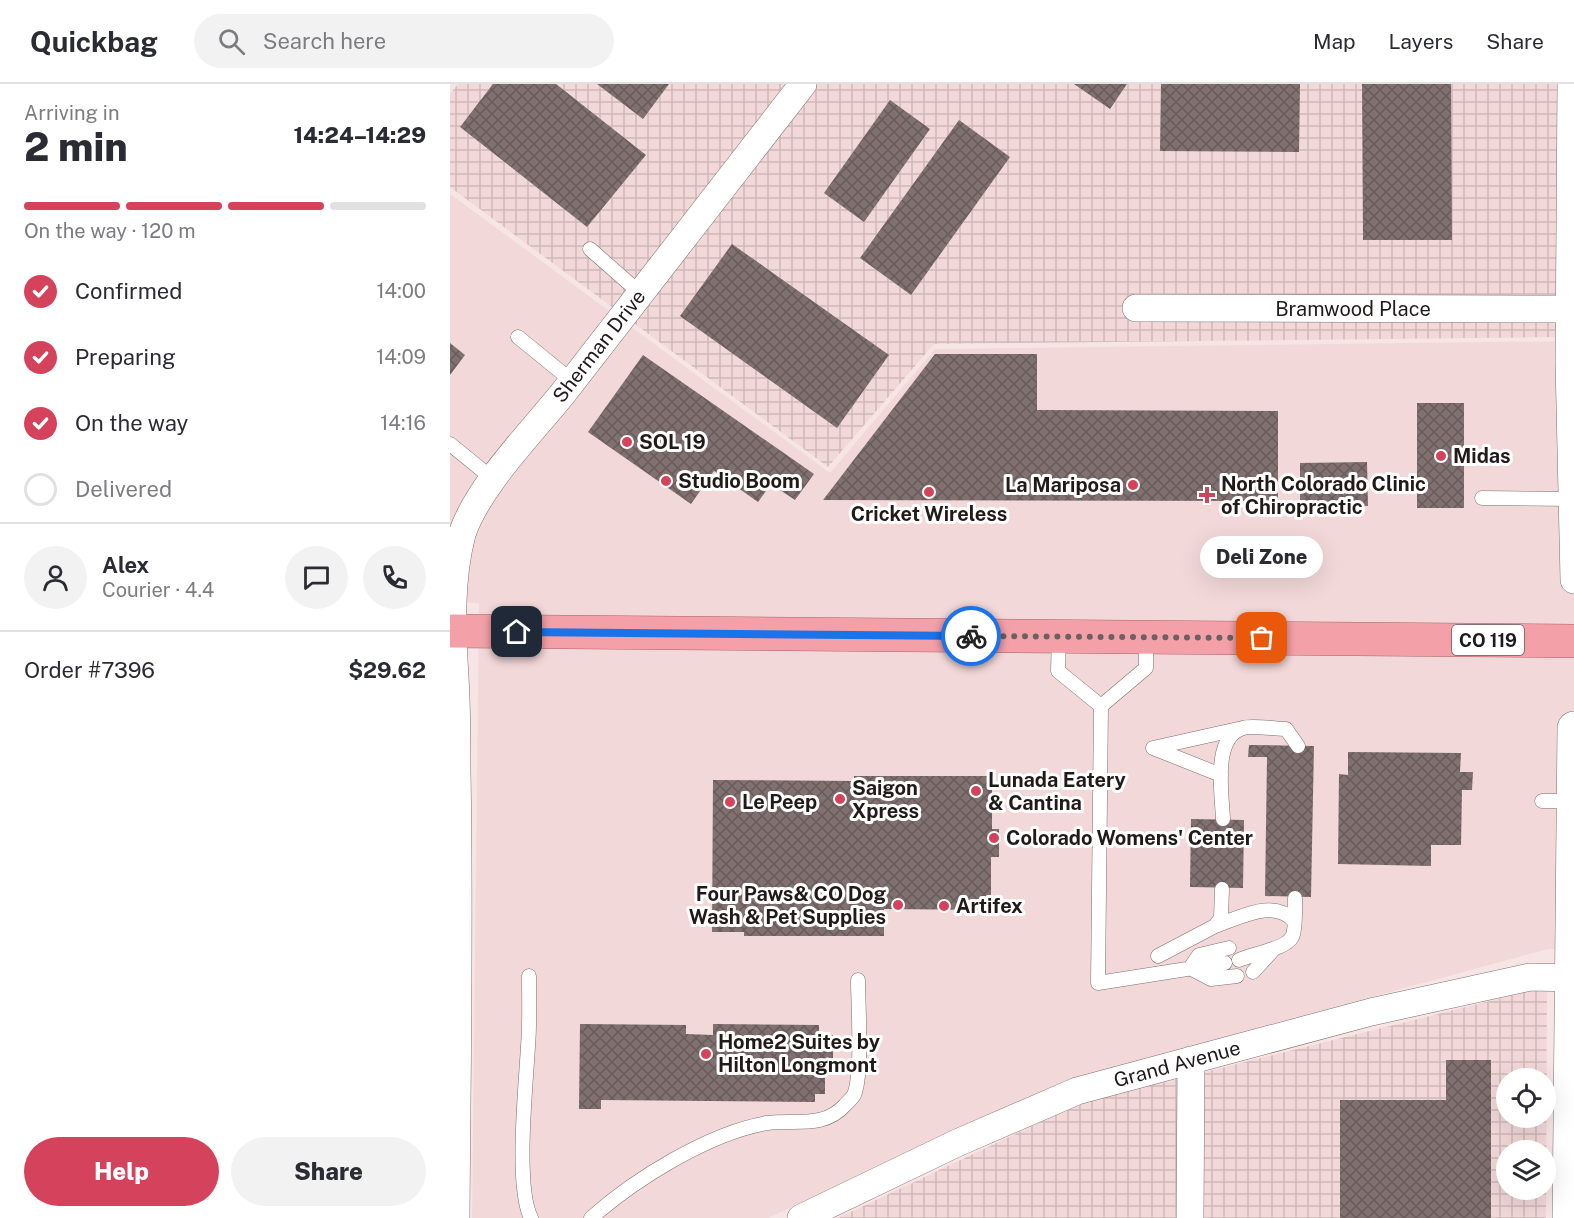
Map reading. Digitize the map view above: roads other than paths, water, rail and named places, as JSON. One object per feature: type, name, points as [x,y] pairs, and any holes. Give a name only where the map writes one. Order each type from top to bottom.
[{"type":"highway","name":"CO 119","points":[[451,631],[1574,641]]},
{"type":"street","name":"Sherman Drive","points":[[456,1218],[454,781],[456,705],[451,631],[453,563],[466,522],[493,479],[803,84]]},
{"type":"street","points":[[1571,84],[1569,309],[1574,580]]},
{"type":"street","name":"Bramwood Place","points":[[1136,308],[1569,309]]},
{"type":"street","points":[[1569,1218],[1572,978],[1558,801],[1574,728]]},
{"type":"street","name":"Grand Avenue","points":[[801,1218],[957,1143],[1077,1091],[1371,1012],[1530,977],[1572,978]]},
{"type":"street","points":[[1190,1218],[1191,1060]]},
{"type":"lane","points":[[590,249],[640,293]]},
{"type":"lane","points":[[518,337],[572,381]]},
{"type":"lane","points":[[450,444],[493,479]]},
{"type":"lane","points":[[1482,498],[1572,499]]},
{"type":"lane","points":[[1059,637],[1058,671],[1101,706]]},
{"type":"lane","points":[[1146,637],[1146,668],[1101,706],[1098,983],[1225,963]]},
{"type":"lane","points":[[1221,775],[1153,748],[1243,728],[1286,729],[1298,746]]},
{"type":"lane","points":[[1223,819],[1221,775],[1224,746],[1228,739],[1243,728]]},
{"type":"lane","points":[[1215,926],[1221,918],[1222,889]]},
{"type":"lane","points":[[1239,960],[1286,944],[1293,937],[1296,898]]},
{"type":"lane","points":[[1158,956],[1215,926],[1261,911],[1273,909],[1286,912],[1294,921]]},
{"type":"lane","points":[[1245,945],[1274,949]]},
{"type":"lane","points":[[1190,968],[1199,955],[1229,948]]},
{"type":"lane","points":[[1253,972],[1274,949]]},
{"type":"lane","points":[[1190,968],[1211,979],[1237,976]]},
{"type":"lane","points":[[529,976],[529,1030],[523,1145],[525,1195],[531,1218]]},
{"type":"lane","points":[[591,1218],[617,1195],[668,1163],[735,1131],[769,1123],[820,1120],[840,1111],[854,1095],[858,1071],[858,980]]},
{"type":"place","name":"SOL 19","points":[[627,442]]},
{"type":"place","name":"Midas","points":[[1441,456]]},
{"type":"place","name":"Studio Boom","points":[[666,481]]},
{"type":"place","name":"La Mariposa","points":[[1133,485]]},
{"type":"place","name":"Cricket Wireless","points":[[929,492]]},
{"type":"place","name":"North Colorado Clinic of Chiropractic","points":[[1207,495]]},
{"type":"place","name":"Deli Zone","points":[[1262,638]]},
{"type":"place","name":"Lunada Eatery & Cantina","points":[[976,791]]},
{"type":"place","name":"Saigon Xpress","points":[[840,799]]},
{"type":"place","name":"Le Peep","points":[[730,802]]},
{"type":"place","name":"Colorado Womens' Center","points":[[994,838]]},
{"type":"place","name":"Four Paws& CO Dog Wash & Pet Supplies","points":[[898,905]]},
{"type":"place","name":"Artifex","points":[[944,906]]},
{"type":"place","name":"Home2 Suites by Hilton Longmont","points":[[706,1054]]}]
